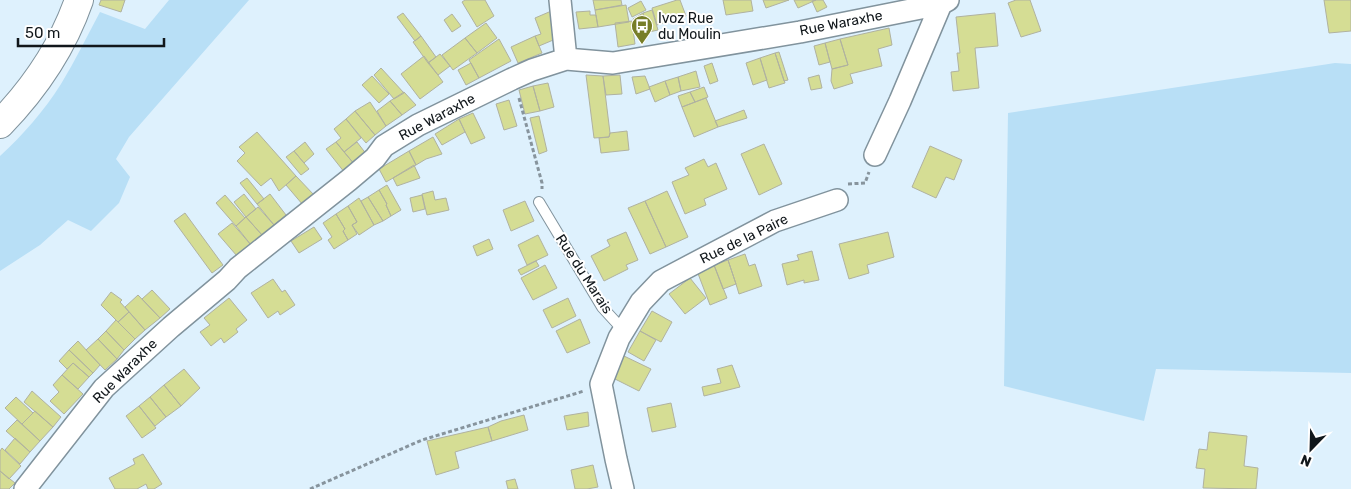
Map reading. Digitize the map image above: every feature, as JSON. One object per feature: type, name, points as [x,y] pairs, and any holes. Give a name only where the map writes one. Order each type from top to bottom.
[{"type":"main road","points":[[0,124],[34,85],[47,65],[65,33],[80,0]]},
{"type":"street","points":[[560,0],[566,59]]},
{"type":"street","points":[[875,155],[944,2]]},
{"type":"street","name":"Rue Waraxhe","points":[[25,489],[104,388],[171,327],[227,280],[238,268],[349,180],[375,158],[384,146],[418,125],[532,70],[566,59],[613,63],[800,32],[944,2]]},
{"type":"street","name":"Rue de la Paire","points":[[624,331],[641,302],[661,281],[775,221],[837,200]]},
{"type":"street","points":[[623,489],[601,384],[618,338],[624,331]]},
{"type":"lane","name":"Rue du Marais","points":[[539,202],[602,307],[624,331]]},
{"type":"path","points":[[512,79],[518,94],[542,183],[542,194],[539,202]]},
{"type":"path","points":[[837,200],[842,185],[865,183],[875,155]]},
{"type":"path","points":[[310,489],[422,440],[602,386]]},
{"type":"shaded area","points":[[169,0],[249,0],[129,137],[116,159],[130,177],[119,203],[91,231],[68,220],[40,245],[0,271],[0,156],[17,140],[48,104],[100,12],[145,29]]},
{"type":"shaded area","points":[[1335,63],[1351,64],[1351,373],[1156,369],[1144,421],[1004,386],[1008,113]]},
{"type":"building","points":[[101,0],[125,0],[121,12],[99,5]]},
{"type":"building","points":[[465,0],[485,0],[494,16],[477,27],[462,2]]},
{"type":"building","points":[[593,0],[621,0],[622,5],[595,10]]},
{"type":"building","points":[[680,0],[686,16],[657,25],[652,8]]},
{"type":"building","points":[[723,0],[751,0],[753,11],[726,15]]},
{"type":"building","points":[[763,0],[789,0],[766,8]]},
{"type":"building","points":[[794,0],[816,0],[798,8]]},
{"type":"building","points":[[823,0],[827,7],[817,12],[812,1]]},
{"type":"building","points":[[1016,0],[1030,0],[1041,31],[1021,37],[1008,3]]},
{"type":"building","points":[[1324,0],[1351,0],[1351,31],[1329,33]]},
{"type":"building","points":[[641,1],[646,10],[632,17],[628,8]]},
{"type":"building","points":[[626,5],[629,22],[598,27],[595,10]]},
{"type":"building","points":[[556,9],[558,38],[539,46],[535,36],[541,34],[535,18]]},
{"type":"building","points":[[652,10],[658,30],[649,32],[643,13]]},
{"type":"building","points":[[590,11],[590,15],[596,15],[598,27],[579,29],[576,12]]},
{"type":"building","points":[[403,13],[421,36],[415,41],[397,17]]},
{"type":"building","points":[[643,13],[646,24],[637,27],[633,19]]},
{"type":"building","points":[[995,13],[998,46],[975,48],[979,88],[953,91],[951,72],[959,71],[957,53],[960,53],[956,17]]},
{"type":"building","points":[[452,14],[461,26],[452,32],[444,20]]},
{"type":"building","points":[[632,21],[635,44],[618,47],[615,23]]},
{"type":"building","points":[[486,23],[497,38],[477,53],[465,38]]},
{"type":"building","points":[[889,28],[892,45],[878,49],[882,66],[850,74],[853,83],[834,89],[831,81],[832,69],[848,65],[840,39]]},
{"type":"building","points":[[421,36],[436,57],[428,63],[413,42]]},
{"type":"building","points":[[535,36],[542,53],[518,63],[511,47]]},
{"type":"building","points":[[465,38],[477,53],[453,70],[442,55]]},
{"type":"building","points":[[499,39],[511,61],[479,78],[469,60]]},
{"type":"building","points":[[840,39],[848,65],[832,69],[825,43]]},
{"type":"building","points":[[825,43],[830,62],[819,65],[814,46]]},
{"type":"building","points":[[779,52],[788,80],[784,81],[775,53]]},
{"type":"building","points":[[775,53],[785,83],[769,88],[760,58]]},
{"type":"building","points":[[440,54],[450,66],[438,75],[428,63]]},
{"type":"building","points":[[424,56],[443,82],[420,99],[401,74]]},
{"type":"building","points":[[760,58],[767,80],[753,85],[746,63]]},
{"type":"building","points":[[471,63],[479,78],[466,85],[458,70]]},
{"type":"building","points":[[712,63],[718,81],[710,84],[704,66]]},
{"type":"building","points":[[381,68],[404,93],[394,99],[374,75]]},
{"type":"building","points":[[696,71],[700,87],[681,91],[678,77]]},
{"type":"building","points":[[586,75],[603,76],[609,137],[594,138]]},
{"type":"building","points":[[620,75],[622,94],[606,95],[603,76]]},
{"type":"building","points":[[819,75],[822,88],[811,90],[808,78]]},
{"type":"building","points":[[372,76],[389,94],[379,103],[362,85]]},
{"type":"building","points":[[645,76],[650,89],[636,94],[632,77]]},
{"type":"building","points":[[678,77],[681,91],[670,95],[665,81]]},
{"type":"building","points":[[665,81],[670,95],[655,102],[649,87]]},
{"type":"building","points":[[548,83],[554,107],[540,111],[533,86]]},
{"type":"building","points":[[533,86],[540,111],[525,114],[519,90]]},
{"type":"building","points":[[704,87],[708,97],[695,102],[690,92]]},
{"type":"building","points":[[404,92],[416,105],[402,115],[390,101]]},
{"type":"building","points":[[690,92],[695,102],[682,107],[678,96]]},
{"type":"building","points":[[706,98],[718,127],[694,137],[682,107]]},
{"type":"building","points":[[509,100],[517,126],[504,130],[496,104]]},
{"type":"building","points":[[390,101],[402,115],[386,126],[377,111]]},
{"type":"building","points":[[370,102],[386,126],[375,135],[355,111]]},
{"type":"building","points":[[744,110],[747,118],[718,127],[715,121]]},
{"type":"building","points":[[355,111],[375,135],[366,143],[346,119]]},
{"type":"building","points":[[473,113],[485,138],[471,144],[459,119]]},
{"type":"building","points":[[539,116],[547,151],[539,154],[530,118]]},
{"type":"building","points":[[346,119],[361,138],[344,152],[336,142],[341,138],[334,129]]},
{"type":"building","points":[[459,119],[465,132],[442,145],[435,134]]},
{"type":"building","points":[[627,131],[629,150],[601,153],[599,138],[609,137],[610,133]]},
{"type":"building","points":[[257,132],[296,176],[279,191],[271,178],[261,186],[237,161],[245,153],[239,147]]},
{"type":"building","points":[[433,137],[442,154],[426,159],[416,165],[409,151]]},
{"type":"building","points":[[305,142],[314,154],[304,163],[294,151]]},
{"type":"building","points":[[336,142],[355,165],[345,173],[326,149]]},
{"type":"building","points":[[357,142],[367,155],[355,165],[344,152]]},
{"type":"building","points":[[764,144],[782,184],[759,195],[741,154]]},
{"type":"building","points":[[930,146],[962,160],[954,180],[946,177],[936,198],[912,187]]},
{"type":"building","points":[[294,151],[309,169],[301,175],[286,157]]},
{"type":"building","points":[[409,151],[416,165],[386,182],[379,169]]},
{"type":"building","points":[[704,159],[708,167],[716,163],[727,189],[704,199],[706,205],[685,214],[672,182],[689,175],[685,168]]},
{"type":"building","points":[[414,165],[420,178],[397,186],[393,178]]},
{"type":"building","points":[[296,176],[314,195],[303,205],[286,185]]},
{"type":"building","points":[[247,178],[264,199],[257,204],[240,183]]},
{"type":"building","points":[[387,185],[401,210],[391,216],[379,190]]},
{"type":"building","points":[[379,190],[391,216],[383,221],[368,197]]},
{"type":"building","points":[[433,191],[435,200],[446,198],[449,210],[427,215],[422,194]]},
{"type":"building","points":[[667,191],[688,237],[666,247],[645,201]]},
{"type":"building","points":[[244,194],[256,209],[246,217],[234,202]]},
{"type":"building","points":[[270,194],[286,215],[274,225],[257,204]]},
{"type":"building","points":[[225,195],[245,218],[236,226],[216,203]]},
{"type":"building","points":[[422,195],[425,209],[413,212],[410,198]]},
{"type":"building","points":[[368,197],[383,221],[374,225],[361,201]]},
{"type":"building","points":[[359,198],[374,225],[359,235],[352,225],[357,222],[348,206]]},
{"type":"building","points":[[525,201],[534,221],[511,231],[503,210]]},
{"type":"building","points":[[645,201],[666,247],[650,254],[628,208]]},
{"type":"building","points":[[348,206],[357,222],[352,225],[357,234],[348,240],[343,231],[345,229],[336,214]]},
{"type":"building","points":[[258,207],[274,225],[262,235],[246,217]]},
{"type":"building","points":[[185,213],[223,265],[212,273],[174,221]]},
{"type":"building","points":[[336,214],[345,229],[343,231],[348,240],[334,249],[328,240],[332,237],[323,223]]},
{"type":"building","points":[[246,217],[262,235],[251,245],[236,226]]},
{"type":"building","points":[[232,223],[251,245],[237,256],[218,234]]},
{"type":"building","points":[[314,227],[322,239],[299,253],[291,241]]},
{"type":"building","points":[[626,232],[638,260],[626,265],[628,269],[604,281],[591,256],[610,246],[607,240]]},
{"type":"building","points":[[888,232],[894,257],[867,265],[869,273],[849,279],[839,244]]},
{"type":"building","points":[[538,235],[548,255],[527,265],[518,245]]},
{"type":"building","points":[[489,239],[493,249],[477,256],[473,246]]},
{"type":"building","points":[[812,251],[819,280],[804,283],[804,280],[787,285],[782,264],[799,260],[797,255]]},
{"type":"building","points":[[745,254],[749,266],[755,264],[762,286],[739,294],[728,260]]},
{"type":"building","points":[[728,260],[736,284],[723,289],[714,265]]},
{"type":"building","points":[[536,261],[539,266],[521,275],[518,270]]},
{"type":"building","points":[[545,265],[557,288],[533,300],[521,278]]},
{"type":"building","points":[[714,265],[727,298],[710,305],[697,271]]},
{"type":"building","points":[[690,278],[706,298],[685,314],[669,294]]},
{"type":"building","points":[[273,279],[282,292],[285,290],[295,305],[280,315],[278,311],[268,318],[251,293]]},
{"type":"building","points":[[152,290],[170,309],[160,318],[142,299]]},
{"type":"building","points":[[111,292],[122,300],[120,302],[129,312],[118,322],[101,305]]},
{"type":"building","points":[[138,295],[160,318],[145,330],[125,307]]},
{"type":"building","points":[[229,298],[247,320],[236,329],[238,332],[224,343],[221,338],[211,346],[200,332],[210,325],[204,318]]},
{"type":"building","points":[[568,298],[576,316],[552,328],[543,310]]},
{"type":"building","points":[[652,311],[672,322],[661,342],[640,331]]},
{"type":"building","points":[[129,312],[145,330],[135,339],[118,322]]},
{"type":"building","points":[[580,319],[590,343],[567,353],[556,331]]},
{"type":"building","points":[[116,320],[135,339],[124,350],[106,331]]},
{"type":"building","points":[[106,331],[124,350],[117,359],[98,339]]},
{"type":"building","points":[[640,331],[656,340],[644,361],[628,352]]},
{"type":"building","points":[[98,339],[117,359],[105,370],[86,350]]},
{"type":"building","points":[[78,341],[100,365],[93,373],[69,350]]},
{"type":"building","points":[[69,350],[93,373],[89,377],[73,363],[67,369],[59,361]]},
{"type":"building","points":[[624,356],[651,369],[639,391],[613,378]]},
{"type":"building","points":[[73,363],[89,377],[78,389],[62,375]]},
{"type":"building","points":[[732,365],[740,387],[704,396],[702,387],[721,383],[717,369]]},
{"type":"building","points":[[184,369],[200,388],[181,406],[164,385]]},
{"type":"building","points":[[62,375],[83,394],[64,414],[50,401],[59,392],[53,385]]},
{"type":"building","points":[[164,385],[181,406],[166,417],[150,397]]},
{"type":"building","points":[[32,391],[61,417],[53,427],[24,402]]},
{"type":"building","points":[[16,397],[33,413],[22,424],[5,408]]},
{"type":"building","points":[[150,397],[166,417],[155,426],[139,406]]},
{"type":"building","points":[[671,403],[676,427],[652,432],[647,408]]},
{"type":"building","points":[[139,406],[156,428],[142,438],[126,416]]},
{"type":"building","points":[[35,411],[53,427],[40,441],[22,424]]},
{"type":"building","points":[[588,412],[589,426],[567,430],[564,416]]},
{"type":"building","points":[[524,415],[528,430],[492,441],[488,427],[501,421]]},
{"type":"building","points":[[17,420],[40,441],[30,452],[6,431]]},
{"type":"building","points":[[488,427],[492,441],[455,452],[459,468],[436,475],[427,441]]},
{"type":"building","points":[[1209,432],[1247,436],[1244,466],[1258,468],[1256,489],[1203,488],[1205,469],[1196,468],[1199,449],[1207,450]]},
{"type":"building","points":[[15,438],[30,452],[20,464],[5,450]]},
{"type":"building","points":[[2,448],[21,466],[9,479],[0,471],[0,451]]},
{"type":"building","points":[[143,454],[162,484],[154,489],[148,489],[146,484],[137,489],[115,489],[109,478],[135,464],[133,459]]},
{"type":"building","points":[[593,465],[598,487],[575,489],[571,470]]},
{"type":"building","points":[[0,471],[15,483],[9,489],[0,489]]},
{"type":"building","points":[[515,479],[518,489],[508,489],[506,481]]},
{"type":"place","name":"Ivoz Rue du Moulin","points":[[642,45]]}]
